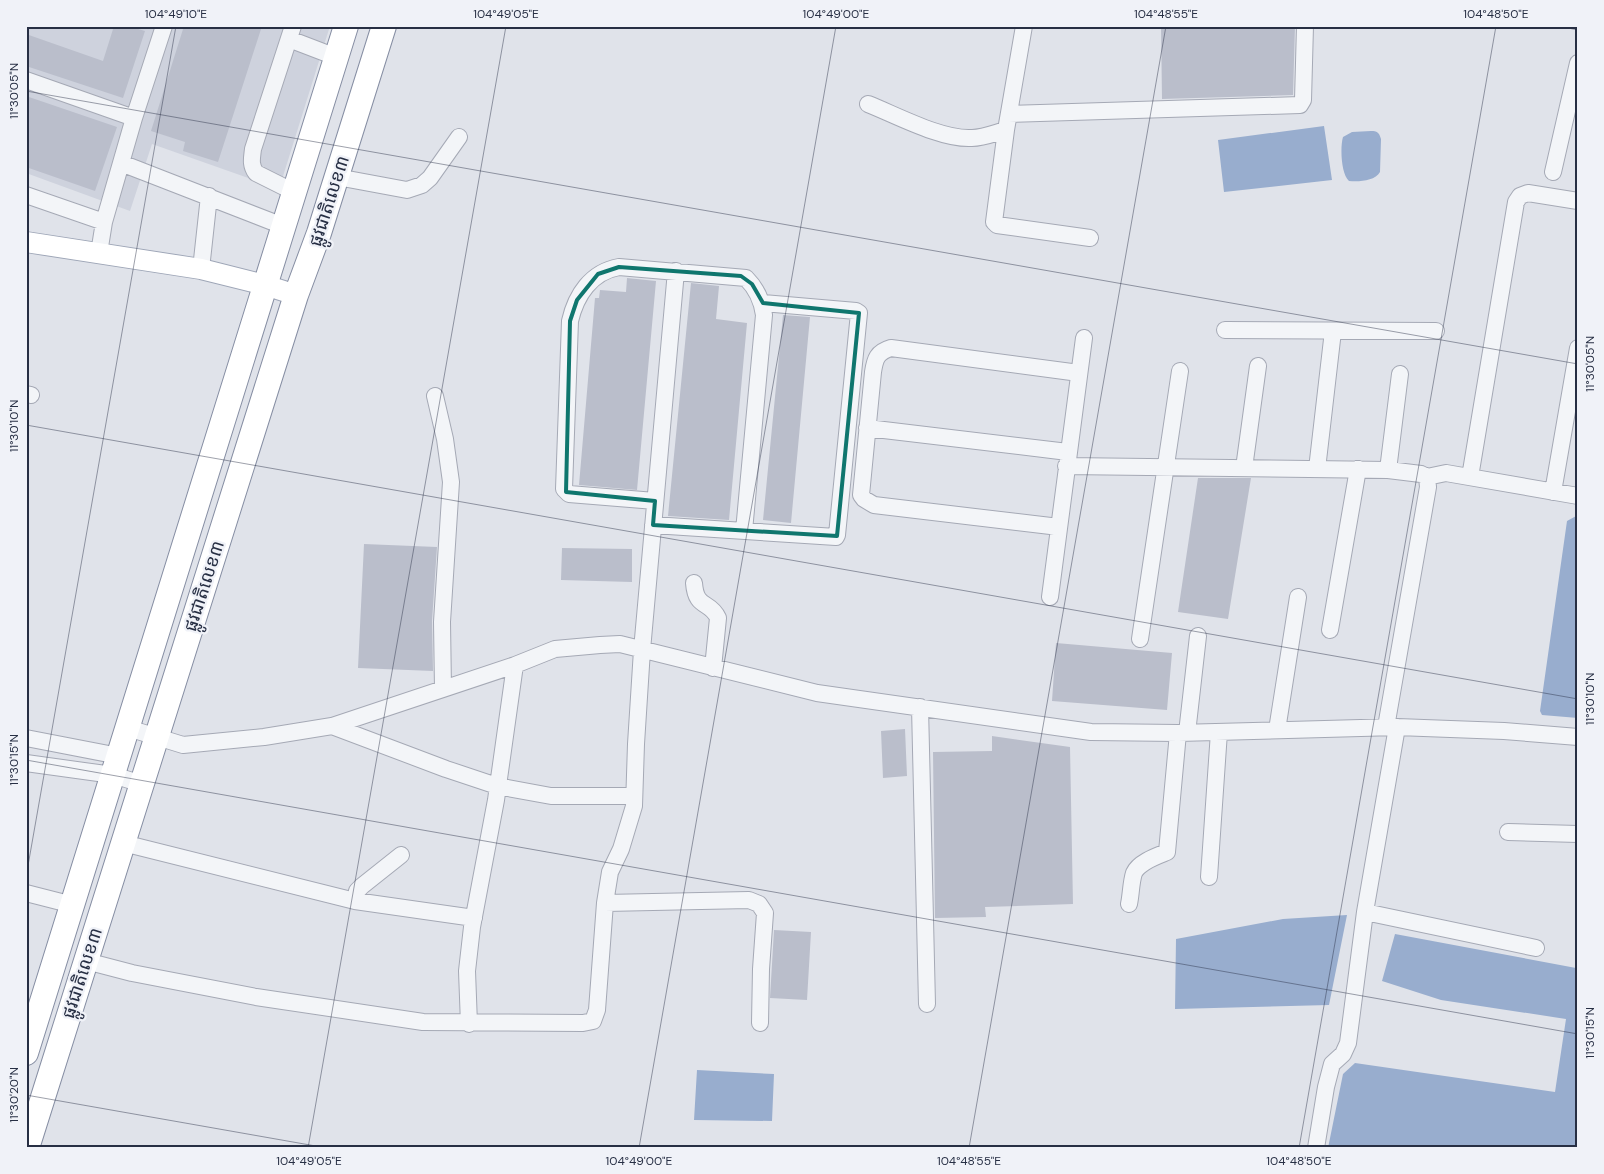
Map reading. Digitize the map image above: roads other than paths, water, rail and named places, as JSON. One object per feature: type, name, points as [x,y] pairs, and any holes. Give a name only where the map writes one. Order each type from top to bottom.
[{"type":"highway","name":"ផ្លូវជាតិលេខ៣","points":[[26,1053],[32,1013],[73,905],[346,26]]},
{"type":"highway","name":"ផ្លូវជាតិលេខ៣","points":[[27,1148],[296,295],[319,233],[384,26]]},
{"type":"main road","points":[[26,242],[201,269],[296,295]]},
{"type":"street","points":[[99,253],[104,222],[134,118],[164,26]]},
{"type":"street","points":[[1024,26],[1006,130],[994,222],[997,225],[1090,238]]},
{"type":"street","points":[[1010,114],[1300,105],[1303,100],[1305,26]]},
{"type":"street","points":[[294,192],[252,168],[253,149],[291,33],[336,57]]},
{"type":"street","points":[[1553,172],[1578,63]]},
{"type":"street","points":[[26,80],[134,118]]},
{"type":"street","points":[[868,104],[957,138],[972,138],[1006,130]]},
{"type":"street","points":[[337,177],[408,190],[422,185],[430,178],[459,136]]},
{"type":"street","points":[[121,163],[283,226]]},
{"type":"street","points":[[1470,477],[1516,202],[1520,196],[1528,193],[1578,201]]},
{"type":"street","points":[[26,195],[104,222]]},
{"type":"street","points":[[201,269],[209,196]]},
{"type":"street","points":[[656,502],[569,494],[564,490],[570,321],[572,311],[582,291],[598,274],[608,269],[619,267],[746,278],[752,284],[763,303],[764,315],[744,531]]},
{"type":"street","points":[[86,961],[132,973],[256,997],[423,1022],[469,1024],[583,1023],[593,1021],[597,1010],[605,903],[610,872],[621,849],[634,806],[642,650],[676,271]]},
{"type":"street","points":[[653,525],[837,536],[858,313],[763,303]]},
{"type":"street","points":[[1225,330],[1436,330]]},
{"type":"street","points":[[1317,469],[1333,330]]},
{"type":"street","points":[[1050,597],[1084,338]]},
{"type":"street","points":[[1058,526],[874,505],[864,499],[861,494],[873,372],[876,358],[883,351],[891,348],[1079,373]]},
{"type":"street","points":[[1553,492],[1578,348]]},
{"type":"street","points":[[1244,468],[1258,366]]},
{"type":"street","points":[[1140,639],[1180,371]]},
{"type":"street","points":[[1388,470],[1400,374]]},
{"type":"street","points":[[435,396],[445,439],[451,482],[442,622],[443,689]]},
{"type":"street","points":[[867,428],[1067,459],[1166,467],[1388,470],[1421,474],[1426,477],[1446,473],[1578,496]]},
{"type":"street","points":[[1330,630],[1358,469]]},
{"type":"street","points":[[1316,1148],[1332,1064],[1343,1054],[1348,1043],[1365,912],[1428,487],[1426,477]]},
{"type":"street","points":[[694,583],[695,595],[703,605],[715,611],[718,618],[713,668]]},
{"type":"street","points":[[1277,730],[1298,597]]},
{"type":"street","points":[[1129,904],[1134,872],[1143,864],[1167,852],[1198,636]]},
{"type":"street","points":[[128,728],[183,745],[264,738],[332,726],[515,665],[556,649],[620,644],[817,693],[1091,732],[1183,733],[1392,727],[1504,731],[1578,737]]},
{"type":"street","points":[[469,1024],[467,971],[515,665]]},
{"type":"street","points":[[920,707],[927,1004]]},
{"type":"street","points":[[332,726],[497,786],[551,796],[634,796]]},
{"type":"street","points":[[1209,877],[1219,732]]},
{"type":"street","points":[[26,738],[116,766],[142,784]]},
{"type":"street","points":[[26,764],[116,766]]},
{"type":"street","points":[[1508,832],[1578,834]]},
{"type":"street","points":[[123,842],[355,901],[474,918]]},
{"type":"street","points":[[355,901],[357,892],[362,886],[401,855]]},
{"type":"street","points":[[26,893],[73,905]]},
{"type":"street","points":[[605,903],[749,900],[759,904],[765,913],[760,1023]]},
{"type":"street","points":[[1365,912],[1536,948]]},
{"type":"water","points":[[1324,126],[1332,180],[1224,192],[1218,140]]},
{"type":"water","points":[[1352,132],[1378,132],[1381,139],[1380,172],[1371,179],[1349,181],[1344,173],[1342,160],[1343,137]]},
{"type":"water","points":[[1578,515],[1578,718],[1542,715],[1540,711],[1567,521]]},
{"type":"water","points":[[1347,915],[1329,1005],[1175,1009],[1176,939],[1283,919]]},
{"type":"water","points":[[1395,934],[1576,968],[1578,963],[1578,1148],[1328,1148],[1343,1074],[1355,1063],[1555,1092],[1566,1019],[1441,1000],[1382,981]]},
{"type":"water","points":[[697,1070],[774,1074],[772,1121],[694,1120]]}]
